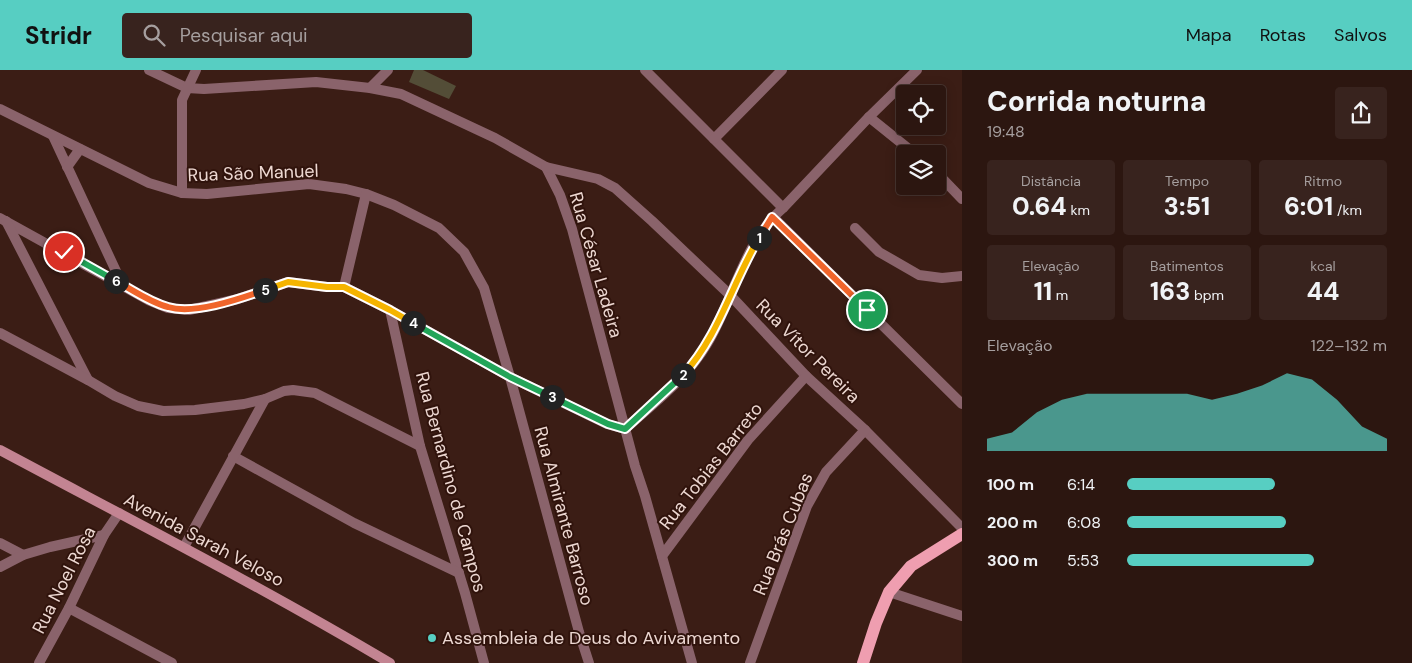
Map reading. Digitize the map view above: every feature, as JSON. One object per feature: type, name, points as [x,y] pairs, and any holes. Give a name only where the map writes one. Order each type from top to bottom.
[{"type":"main road","name":"Avenida Sarah Veloso","points":[[0,450],[184,547],[310,616],[390,663]]},
{"type":"main road","points":[[862,663],[889,592],[911,566],[962,534]]},
{"type":"street","points":[[149,70],[187,88],[204,89],[316,82],[370,88],[401,94],[494,138],[546,167]]},
{"type":"street","points":[[182,193],[182,100],[196,70]]},
{"type":"street","points":[[370,88],[388,70]]},
{"type":"street","points":[[714,139],[782,70]]},
{"type":"street","points":[[3,219],[148,300],[168,308],[189,310],[238,299],[288,282],[327,287],[344,287],[390,310],[510,377],[608,424],[625,429],[693,365],[724,312],[749,254],[772,217],[783,208],[869,117],[917,70]]},
{"type":"street","points":[[650,72],[783,208]]},
{"type":"street","name":"Rua São Manuel","points":[[0,109],[149,183],[182,193],[207,194],[309,184],[346,189],[366,194],[394,205],[439,228],[464,252],[484,288],[510,377]]},
{"type":"street","points":[[869,117],[904,145]]},
{"type":"street","points":[[52,136],[122,284]]},
{"type":"street","points":[[67,167],[80,149]]},
{"type":"street","name":"Rua Vítor Pereira","points":[[546,167],[598,179],[615,188],[730,295],[806,376],[865,430],[962,528]]},
{"type":"street","name":"Rua César Ladeira","points":[[546,167],[560,195],[572,229],[625,429],[692,663]]},
{"type":"street","points":[[946,182],[962,199]]},
{"type":"street","points":[[344,287],[366,194]]},
{"type":"street","points":[[772,217],[962,404]]},
{"type":"street","points":[[3,219],[88,380]]},
{"type":"street","points":[[855,228],[879,252],[919,276],[942,278],[962,276]]},
{"type":"street","name":"Rua Bernardino de Campos","points":[[390,310],[420,446],[484,663]]},
{"type":"street","points":[[0,333],[115,396],[138,406],[163,411],[195,410],[244,404],[265,399],[284,391],[293,390],[314,393],[420,446]]},
{"type":"street","name":"Rua Tobias Barreto","points":[[662,556],[748,440],[806,376]]},
{"type":"street","name":"Rua Almirante Barroso","points":[[510,377],[576,623],[589,663]]},
{"type":"street","points":[[184,547],[265,399]]},
{"type":"street","name":"Rua Brás Cubas","points":[[750,663],[807,506],[826,472],[865,430]]},
{"type":"street","points":[[233,456],[354,523],[459,573]]},
{"type":"street","name":"Rua Noel Rosa","points":[[39,663],[69,608],[104,535],[120,514]]},
{"type":"street","points":[[0,567],[22,555],[104,535]]},
{"type":"street","points":[[0,543],[22,555]]},
{"type":"street","points":[[889,592],[962,616]]},
{"type":"street","points":[[69,608],[172,663]]},
{"type":"shaded area","points":[[414,70],[423,70],[456,86],[449,99],[409,82]]},
{"type":"place","name":"Assembleia de Deus do Avivamento","points":[[432,638]]},
{"type":"route","points":[[64,252],[148,300],[168,308],[189,310],[238,299],[288,282],[327,287],[344,287],[390,310],[510,377],[608,424],[625,429],[693,365],[724,312],[749,254],[772,217],[867,310]]}]
